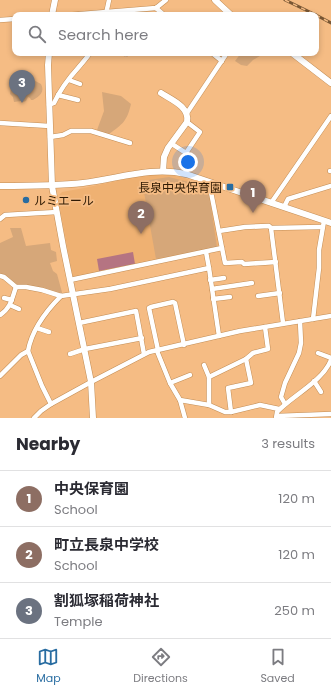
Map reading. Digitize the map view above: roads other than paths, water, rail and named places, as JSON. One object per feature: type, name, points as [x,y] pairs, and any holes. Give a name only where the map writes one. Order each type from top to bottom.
[{"type":"street","points":[[53,12],[55,0]]},
{"type":"street","points":[[106,12],[109,0]]},
{"type":"street","points":[[123,12],[156,8],[164,0]]},
{"type":"street","points":[[215,0],[228,12]]},
{"type":"street","points":[[156,8],[161,12]]},
{"type":"street","points":[[0,20],[12,19]]},
{"type":"street","points":[[49,56],[52,186],[80,323],[90,382],[93,418]]},
{"type":"street","points":[[49,105],[54,103],[58,95],[88,56]]},
{"type":"street","points":[[216,56],[222,61]]},
{"type":"street","points":[[163,171],[164,157],[168,148],[187,122],[187,112],[225,56]]},
{"type":"street","points":[[296,56],[331,83]]},
{"type":"street","points":[[69,80],[80,84]]},
{"type":"street","points":[[161,93],[182,106],[187,112]]},
{"type":"street","points":[[58,95],[78,100]]},
{"type":"street","points":[[271,203],[331,116]]},
{"type":"street","points":[[172,144],[186,153],[200,132],[187,122]]},
{"type":"street","points":[[0,123],[50,126]]},
{"type":"street","points":[[50,137],[63,135],[71,131],[91,131],[130,143]]},
{"type":"street","points":[[0,186],[52,186],[84,183],[139,173],[163,171],[186,174],[284,207],[323,224]]},
{"type":"street","points":[[210,182],[225,263],[242,262],[244,264],[276,262]]},
{"type":"street","points":[[284,207],[288,199],[331,186]]},
{"type":"street","points":[[0,219],[5,215],[57,212]]},
{"type":"street","points":[[219,231],[245,227],[269,226],[271,228],[331,223]]},
{"type":"street","points":[[313,319],[319,268],[319,250],[323,224]]},
{"type":"street","points":[[271,228],[283,323]]},
{"type":"street","points":[[70,280],[222,248]]},
{"type":"street","points":[[206,252],[219,336]]},
{"type":"street","points":[[0,276],[4,277],[16,287],[42,290],[61,296],[74,295],[209,268]]},
{"type":"street","points":[[210,280],[224,278]]},
{"type":"street","points":[[212,289],[252,282]]},
{"type":"street","points":[[0,315],[6,311],[10,305],[16,287]]},
{"type":"street","points":[[258,296],[280,293]]},
{"type":"street","points":[[51,404],[28,351],[30,341],[43,317],[61,296]]},
{"type":"street","points":[[213,299],[230,297]]},
{"type":"street","points":[[4,298],[12,300]]},
{"type":"street","points":[[184,345],[175,304],[173,302],[151,306],[149,308],[157,351],[170,383],[180,400],[184,418]]},
{"type":"street","points":[[10,305],[19,308]]},
{"type":"street","points":[[80,323],[136,312],[144,354]]},
{"type":"street","points":[[34,418],[51,404],[144,354],[219,336],[283,323],[331,316]]},
{"type":"street","points":[[285,404],[281,397],[285,383],[299,353],[300,320]]},
{"type":"street","points":[[209,377],[246,359],[253,353],[268,349],[265,327]]},
{"type":"street","points":[[37,328],[49,332]]},
{"type":"street","points":[[70,354],[84,349],[142,338]]},
{"type":"street","points":[[0,376],[21,355],[28,351]]},
{"type":"street","points":[[318,353],[331,359],[329,368],[279,409],[276,417],[331,414]]},
{"type":"street","points":[[231,412],[228,388],[251,383],[246,359]]},
{"type":"street","points":[[204,365],[209,377],[209,405]]},
{"type":"street","points":[[170,383],[190,375]]},
{"type":"street","points":[[314,381],[321,392]]},
{"type":"street","points":[[180,400],[209,405],[220,410],[231,412],[260,405],[279,409]]},
{"type":"railway","points":[[285,0],[310,12]]},
{"type":"railway","points":[[319,17],[331,23]]},
{"type":"place","name":"割狐塚稲荷神社","points":[[22,103]]},
{"type":"place","name":"長泉中央保育園","points":[[230,187]]},
{"type":"place","name":"ルミエール","points":[[26,200]]},
{"type":"place","name":"中央保育園","points":[[253,213]]},
{"type":"place","name":"町立長泉中学校","points":[[141,234]]}]
